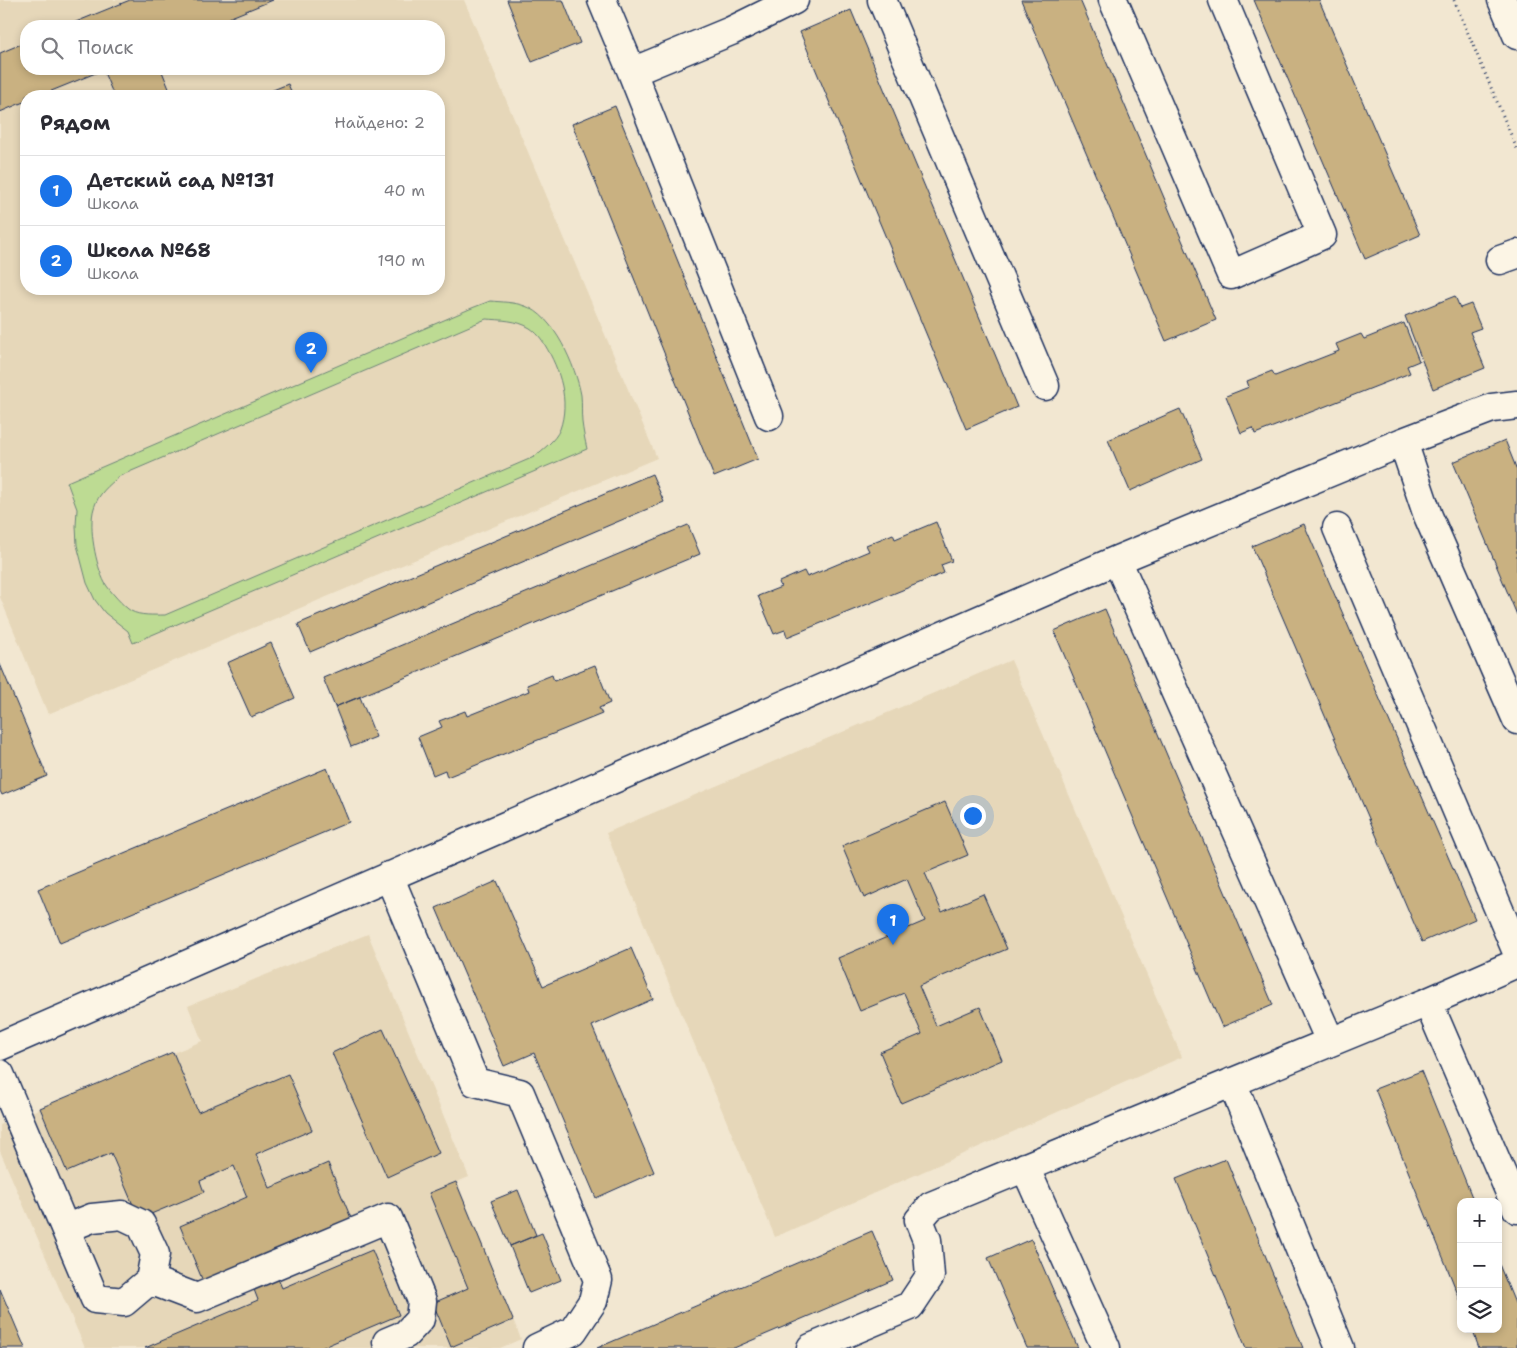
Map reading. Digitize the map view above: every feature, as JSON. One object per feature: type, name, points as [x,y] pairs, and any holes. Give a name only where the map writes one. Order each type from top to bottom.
[{"type":"street","points":[[602,0],[769,416]]},
{"type":"street","points":[[632,72],[731,31],[794,0]]},
{"type":"street","points":[[882,0],[1045,386]]},
{"type":"street","points":[[1113,0],[1231,275],[1322,235],[1223,0]]},
{"type":"street","points":[[1502,0],[1517,35]]},
{"type":"street","points":[[0,1046],[1117,560],[1403,442],[1492,408],[1517,405]]},
{"type":"street","points":[[1403,442],[1428,516],[1517,720]]},
{"type":"street","points":[[1337,528],[1517,952]]},
{"type":"street","points":[[1117,560],[1330,1041]]},
{"type":"street","points":[[389,876],[475,1082],[520,1093],[598,1280],[593,1301],[573,1331],[537,1348]]},
{"type":"street","points":[[811,1348],[910,1306],[930,1276],[928,1240],[919,1220],[931,1206],[1428,1002],[1517,962]]},
{"type":"street","points":[[1428,1002],[1517,1209]]},
{"type":"street","points":[[0,1074],[95,1299],[124,1302],[150,1280],[155,1254],[141,1224],[122,1215],[92,1218],[66,1228]]},
{"type":"street","points":[[1232,1082],[1340,1348]]},
{"type":"street","points":[[1025,1167],[1106,1348]]},
{"type":"street","points":[[150,1280],[197,1298],[388,1218],[422,1301],[420,1318],[406,1334],[387,1342],[390,1348]]},
{"type":"path","points":[[1454,0],[1517,149]]},
{"type":"shaded area","points":[[0,0],[464,0],[657,458],[48,714],[0,597]]},
{"type":"shaded area","points":[[1011,660],[1182,1057],[775,1237],[606,833]]},
{"type":"shaded area","points":[[368,934],[469,1177],[457,1182],[521,1339],[500,1348],[85,1348],[0,1151],[0,1125],[202,1041],[188,1006]]},
{"type":"green space","points":[[490,301],[525,306],[536,311],[554,331],[569,357],[578,384],[587,449],[133,643],[128,631],[105,613],[95,600],[87,583],[77,545],[77,509],[67,482]],"holes":[[[486,319],[514,322],[525,325],[532,330],[544,343],[559,375],[564,397],[563,418],[560,429],[552,441],[534,457],[165,615],[135,613],[121,602],[107,586],[96,557],[92,536],[92,516],[101,494],[120,476]]]},
{"type":"building","points":[[130,0],[273,0],[224,20],[81,20]]},
{"type":"building","points":[[507,0],[563,0],[580,43],[532,62]]},
{"type":"building","points":[[1021,0],[1080,0],[1216,320],[1166,341]]},
{"type":"building","points":[[1254,0],[1319,0],[1420,235],[1365,259]]},
{"type":"building","points":[[851,10],[1017,407],[966,429],[800,32]]},
{"type":"building","points":[[20,45],[20,75],[91,75],[54,90],[20,90],[20,104],[0,112],[0,53]]},
{"type":"building","points":[[105,75],[163,75],[170,90],[111,90]]},
{"type":"building","points":[[288,84],[290,90],[273,90]]},
{"type":"building","points":[[615,106],[758,459],[714,477],[572,124]]},
{"type":"building","points":[[1455,296],[1460,308],[1471,304],[1481,328],[1470,332],[1485,368],[1433,389],[1405,316]]},
{"type":"building","points":[[1404,323],[1419,361],[1407,366],[1410,373],[1255,434],[1253,428],[1241,433],[1226,396],[1249,387],[1247,381],[1272,371],[1275,376],[1339,351],[1336,344],[1361,334],[1364,339]]},
{"type":"building","points":[[1180,409],[1202,459],[1130,491],[1108,440]]},
{"type":"building","points":[[1505,440],[1517,470],[1517,615],[1453,462]]},
{"type":"building","points":[[652,474],[664,502],[310,652],[298,624]]},
{"type":"building","points":[[936,522],[952,561],[941,565],[944,573],[787,637],[785,630],[774,634],[758,596],[781,587],[779,582],[804,571],[807,577],[869,551],[866,545],[893,534],[895,539]]},
{"type":"building","points":[[1304,524],[1475,919],[1422,942],[1252,546]]},
{"type":"building","points":[[688,525],[700,554],[335,707],[323,678]]},
{"type":"building","points":[[1105,609],[1273,1005],[1222,1027],[1054,631]]},
{"type":"building","points":[[271,643],[295,698],[251,717],[227,663]]},
{"type":"building","points":[[0,664],[47,776],[2,795],[0,791]]},
{"type":"building","points":[[595,665],[610,703],[599,708],[602,714],[447,777],[445,770],[433,775],[418,737],[442,727],[439,721],[465,711],[467,716],[529,691],[527,685],[552,675],[554,681]]},
{"type":"building","points":[[360,697],[376,737],[351,747],[335,707]]},
{"type":"building","points":[[327,768],[349,822],[60,943],[38,889]]},
{"type":"building","points":[[945,802],[968,855],[925,873],[942,912],[983,894],[1007,949],[919,986],[936,1026],[980,1007],[1002,1060],[901,1103],[880,1052],[922,1034],[904,993],[860,1011],[838,958],[925,921],[907,879],[864,898],[842,846]]},
{"type":"building","points":[[497,881],[543,986],[631,948],[653,999],[592,1026],[654,1172],[596,1198],[534,1053],[504,1066],[436,908]]},
{"type":"building","points":[[383,1029],[439,1153],[387,1177],[332,1053]]},
{"type":"building","points":[[173,1052],[198,1112],[288,1074],[312,1130],[256,1154],[270,1188],[328,1163],[353,1223],[269,1258],[282,1288],[372,1250],[399,1315],[321,1348],[145,1348],[258,1300],[246,1269],[205,1286],[180,1226],[247,1197],[234,1166],[200,1181],[204,1192],[139,1219],[111,1153],[67,1172],[40,1108]]},
{"type":"building","points":[[1421,1071],[1472,1198],[1457,1198],[1457,1292],[1375,1089]]},
{"type":"building","points":[[1226,1159],[1303,1348],[1246,1348],[1176,1179]]},
{"type":"building","points":[[456,1182],[513,1320],[451,1347],[433,1303],[468,1288],[429,1193]]},
{"type":"building","points":[[518,1190],[536,1235],[510,1246],[491,1201]]},
{"type":"building","points":[[872,1231],[893,1280],[734,1348],[597,1348]]},
{"type":"building","points":[[542,1233],[561,1280],[529,1293],[510,1246]]},
{"type":"building","points":[[1031,1239],[1078,1348],[1027,1348],[988,1258]]},
{"type":"building","points":[[1502,1272],[1517,1308],[1517,1348],[1479,1348],[1473,1333],[1502,1333]]},
{"type":"building","points":[[0,1289],[25,1348],[0,1348]]},
{"type":"place","name":"Школа №68","points":[[311,373]]},
{"type":"place","name":"Детский сад №131","points":[[893,945]]}]
